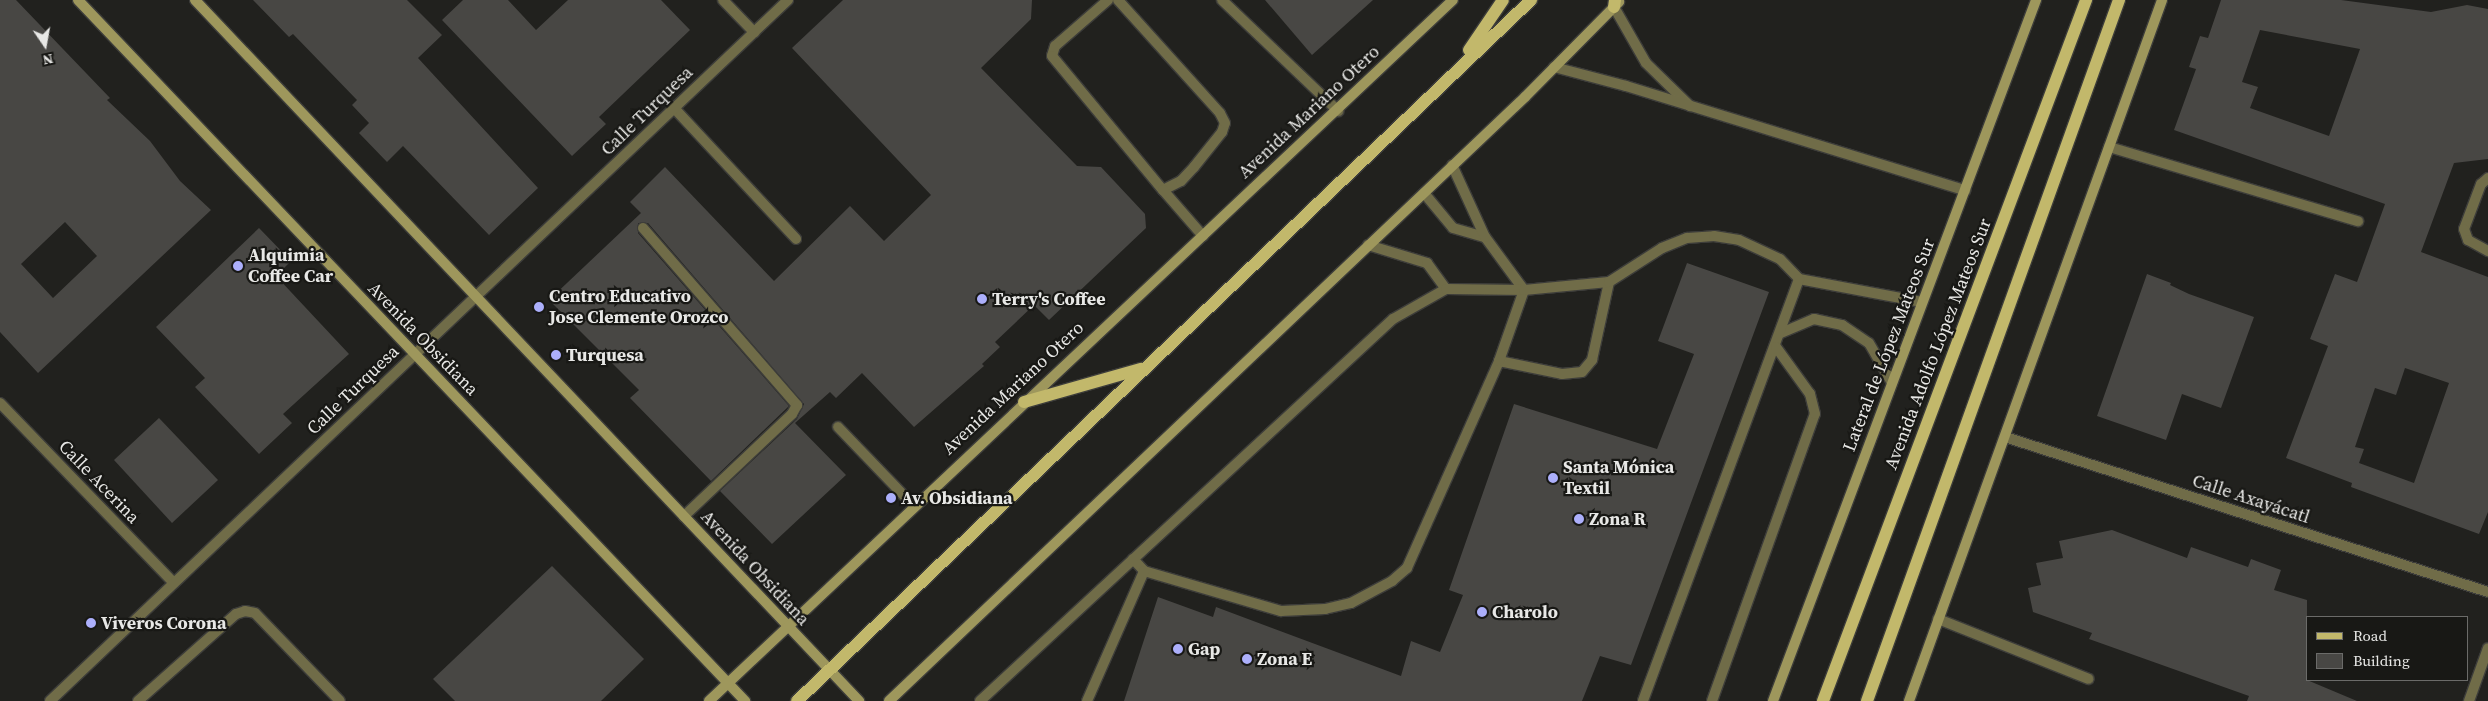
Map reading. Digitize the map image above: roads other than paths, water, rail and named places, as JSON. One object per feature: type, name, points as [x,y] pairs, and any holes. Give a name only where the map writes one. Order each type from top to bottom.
[{"type":"main road","name":"Avenida Obsidiana","points":[[78,0],[745,701]]},
{"type":"main road","name":"Avenida Obsidiana","points":[[195,0],[859,701]]},
{"type":"main road","name":"Avenida Mariano Otero","points":[[709,701],[1024,402],[1338,111],[1453,0]]},
{"type":"main road","points":[[1458,67],[1503,0]]},
{"type":"main road","points":[[797,701],[1458,67],[1531,0]]},
{"type":"main road","name":"Lateral de López Mateos Sur","points":[[1773,701],[2036,0]]},
{"type":"main road","name":"Avenida Adolfo López Mateos Sur","points":[[1824,701],[2086,0]]},
{"type":"main road","points":[[1867,701],[2119,0]]},
{"type":"main road","points":[[1909,701],[2162,0]]},
{"type":"main road","points":[[889,701],[1424,193],[1554,67],[1617,2]]},
{"type":"main road","points":[[1024,402],[1144,368]]},
{"type":"street","points":[[723,0],[754,32]]},
{"type":"street","name":"Calle Turquesa","points":[[50,701],[788,0]]},
{"type":"street","points":[[1108,0],[1055,46],[1052,56],[1203,236]]},
{"type":"street","points":[[1118,0],[1220,113],[1225,123],[1222,132],[1194,168],[1180,181],[1163,190]]},
{"type":"street","points":[[1222,0],[1338,111]]},
{"type":"street","points":[[1617,2],[1646,63],[1693,108]]},
{"type":"street","points":[[1554,67],[1965,190]]},
{"type":"street","points":[[674,108],[796,239]]},
{"type":"street","points":[[2109,147],[2358,221]]},
{"type":"street","points":[[1452,165],[1486,237],[1524,290]]},
{"type":"street","points":[[2488,178],[2481,184],[2464,229],[2468,240],[2488,251]]},
{"type":"street","points":[[1424,193],[1454,228],[1486,237]]},
{"type":"street","points":[[643,228],[797,405],[792,414],[684,516]]},
{"type":"street","points":[[980,701],[1393,319],[1446,289],[1524,290],[1609,282],[1662,248],[1687,238],[1714,236],[1739,240],[1780,259],[1798,279],[1922,302]]},
{"type":"street","points":[[1368,245],[1427,263],[1446,289]]},
{"type":"street","points":[[1642,701],[1776,347],[1798,279]]},
{"type":"street","points":[[1499,361],[1562,374],[1582,372],[1592,360],[1609,282]]},
{"type":"street","points":[[1133,559],[1144,571],[1281,611],[1325,609],[1351,603],[1392,581],[1407,568],[1499,361],[1524,290]]},
{"type":"street","points":[[1781,333],[1814,319],[1842,325],[1869,343],[1892,383]]},
{"type":"street","points":[[1712,701],[1815,414],[1810,394],[1776,347]]},
{"type":"street","name":"Calle Acerina","points":[[0,402],[174,583]]},
{"type":"street","points":[[838,427],[914,506]]},
{"type":"street","name":"Calle Axayácatl","points":[[2005,437],[2488,592]]},
{"type":"street","points":[[1087,701],[1144,571]]},
{"type":"street","points":[[138,701],[236,614],[245,611],[255,613],[340,701]]},
{"type":"street","points":[[1938,619],[2088,679]]},
{"type":"street","points":[[2469,701],[2488,648]]},
{"type":"place","name":"Alquimia Coffee Car","points":[[238,266]]},
{"type":"place","name":"Terry's Coffee","points":[[982,299]]},
{"type":"place","name":"Centro Educativo Jose Clemente Orozco","points":[[539,307]]},
{"type":"place","name":"Turquesa","points":[[556,355]]},
{"type":"place","name":"Santa Mónica Textil","points":[[1553,478]]},
{"type":"place","name":"Av. Obsidiana","points":[[891,498]]},
{"type":"place","name":"Zona R","points":[[1579,519]]},
{"type":"place","name":"Charolo","points":[[1482,612]]},
{"type":"place","name":"Viveros Corona","points":[[91,623]]},
{"type":"place","name":"Gap","points":[[1178,649]]},
{"type":"place","name":"Zona E","points":[[1247,659]]}]
